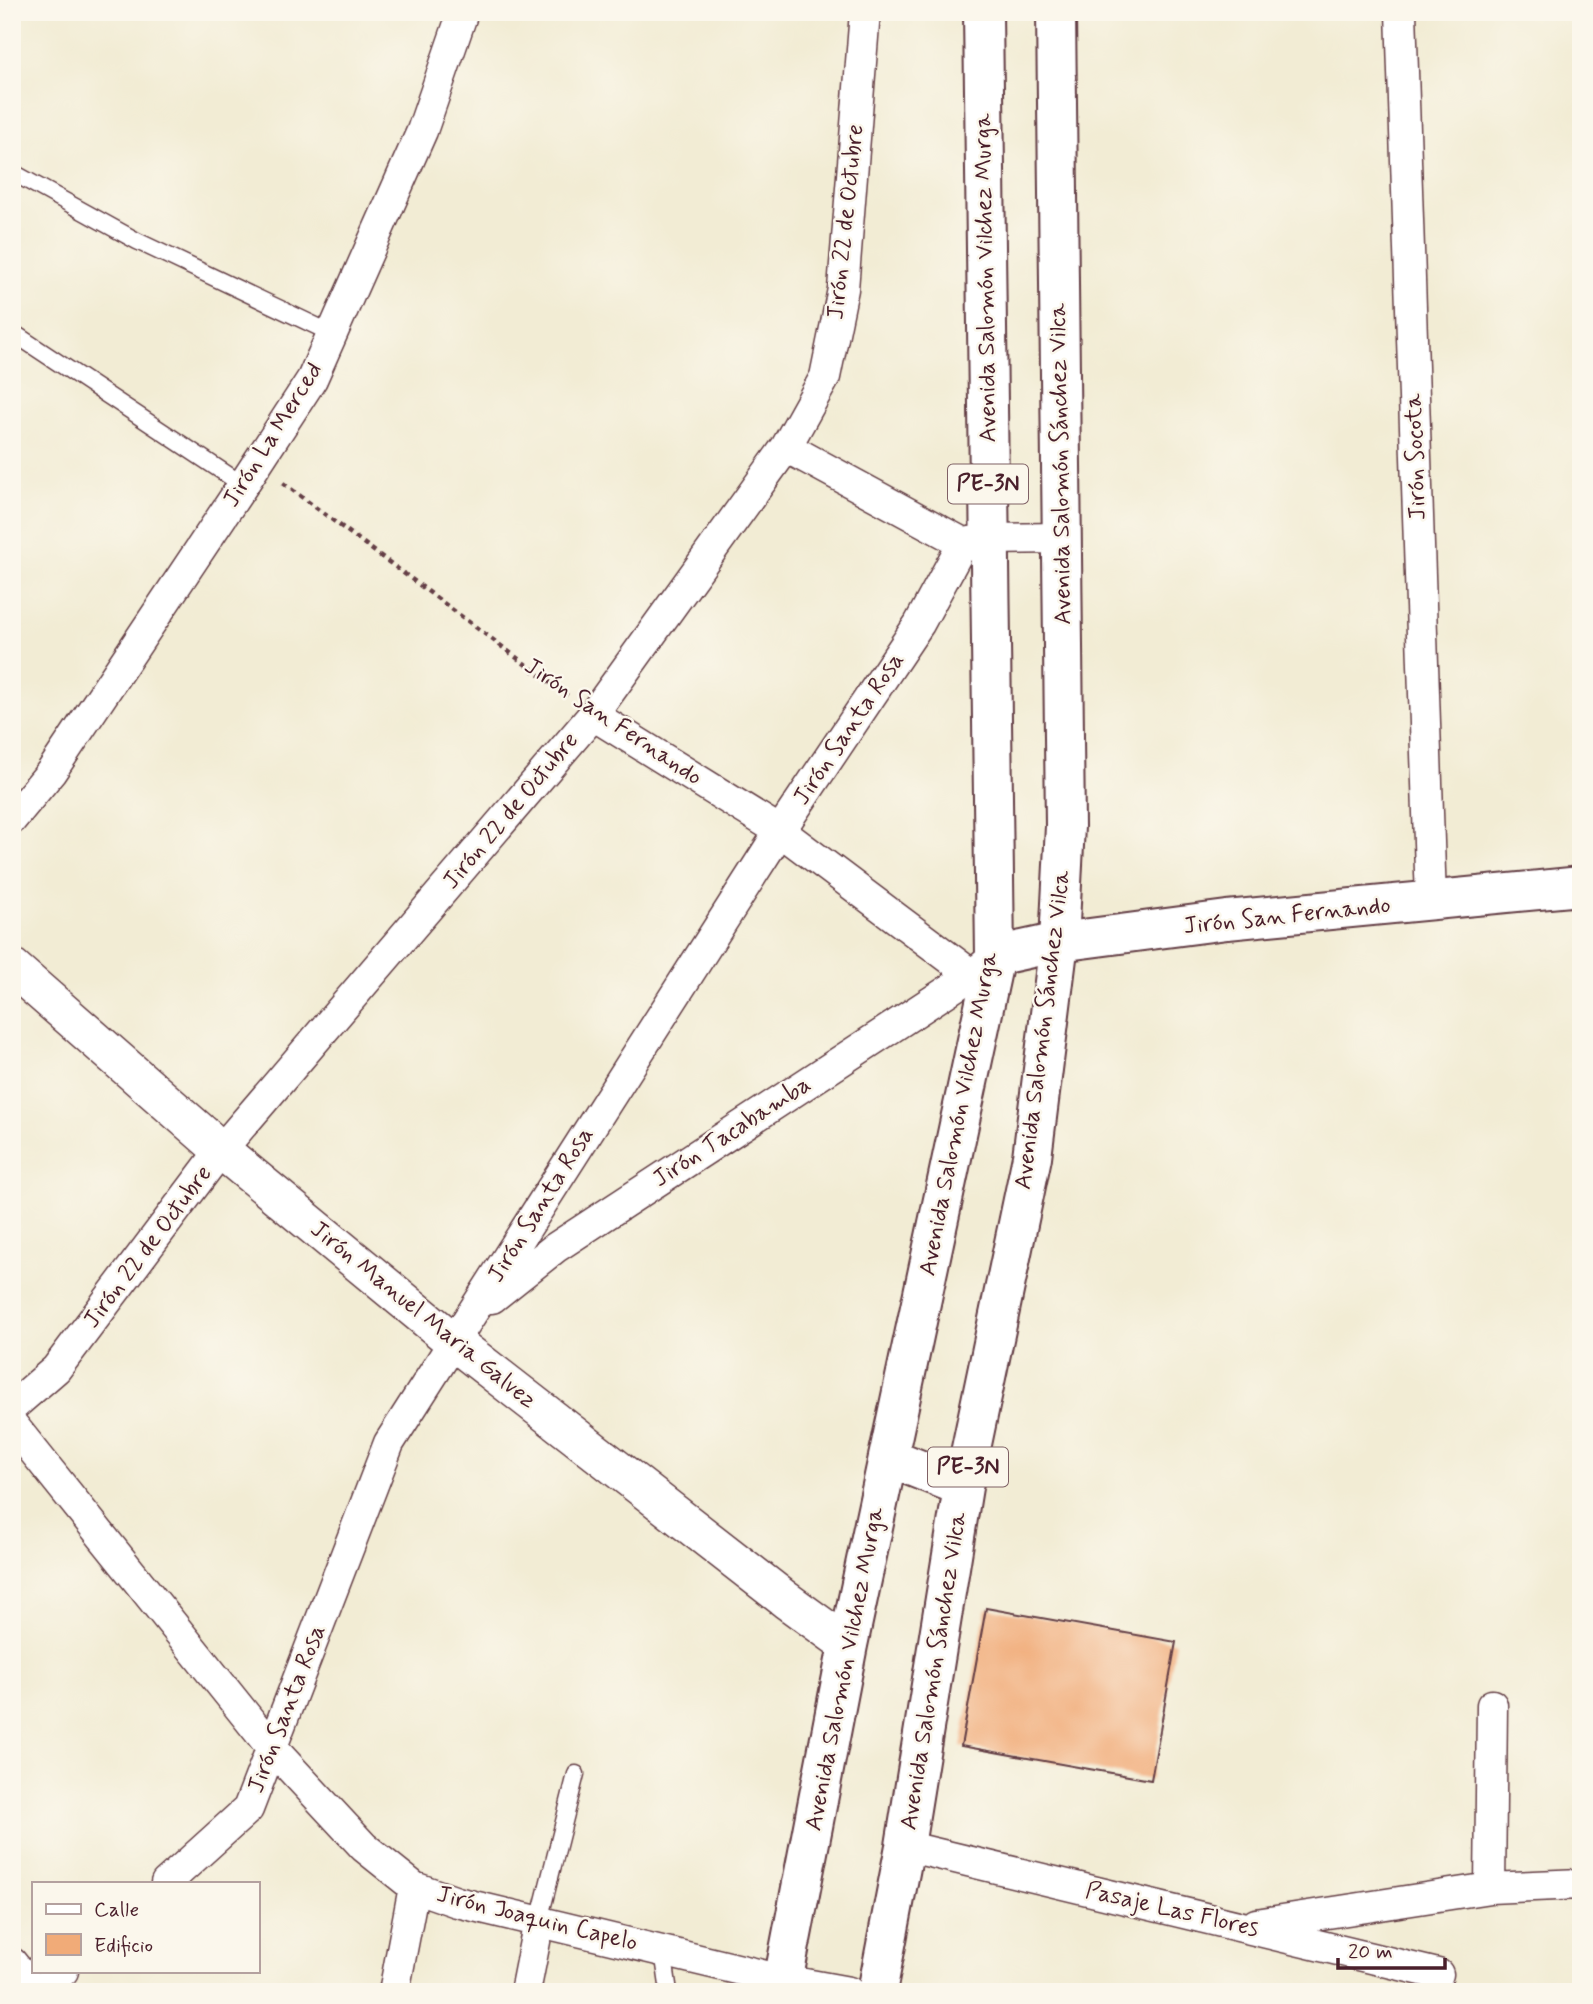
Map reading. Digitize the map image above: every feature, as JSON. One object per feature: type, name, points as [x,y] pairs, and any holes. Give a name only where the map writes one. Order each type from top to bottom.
[{"type":"main road","name":"Avenida Salomón Vilchez Murga","points":[[782,1986],[983,965],[976,541],[983,12]]},
{"type":"main road","name":"Avenida Salomón Sánchez Vilca","points":[[877,1992],[905,1846],[963,1487],[1032,1157],[1059,943],[1065,826],[1056,12]]},
{"type":"main road","name":"Jirón San Fernando","points":[[983,965],[1059,943],[1227,920],[1581,886]]},
{"type":"main road","points":[[888,1457],[963,1487]]},
{"type":"street","name":"Jirón La Merced","points":[[12,819],[51,772],[312,379],[422,131],[463,12]]},
{"type":"street","name":"Jirón 22 de Octubre","points":[[12,1407],[56,1369],[221,1150],[593,715],[786,447],[825,377],[843,289],[865,12]]},
{"type":"street","name":"Jirón Socota","points":[[1401,12],[1431,901]]},
{"type":"street","points":[[786,447],[976,541],[1062,538]]},
{"type":"street","name":"Jirón Santa Rosa","points":[[167,1882],[248,1809],[389,1443],[780,831],[976,541]]},
{"type":"street","name":"Jirón San Fernando","points":[[593,715],[780,831],[983,965]]},
{"type":"street","name":"Jirón Tacabamba","points":[[463,1327],[555,1248],[983,965]]},
{"type":"street","name":"Jirón Manuel Maria Galvez","points":[[12,967],[221,1150],[463,1327],[786,1600],[848,1645]]},
{"type":"street","name":"Jirón Joaquin Capelo","points":[[12,1424],[271,1747],[364,1847],[414,1887],[457,1902],[663,1951],[782,1986],[849,1992]]},
{"type":"street","points":[[1490,1888],[1492,1705]]},
{"type":"street","name":"Pasaje Las Flores","points":[[905,1846],[1438,1974]]},
{"type":"street","points":[[1240,1926],[1490,1888],[1581,1884]]},
{"type":"street","points":[[394,1992],[414,1887]]},
{"type":"street","points":[[525,1992],[539,1922]]},
{"type":"street","points":[[12,1963],[37,1992],[62,1972]]},
{"type":"lane","points":[[12,172],[137,241],[333,334]]},
{"type":"lane","points":[[12,332],[250,474]]},
{"type":"lane","points":[[539,1922],[576,1774]]},
{"type":"lane","points":[[663,1951],[669,1992]]},
{"type":"path","name":"Jirón San Fernando","points":[[250,474],[593,715]]},
{"type":"building","points":[[986,1608],[1176,1642],[1151,1780],[961,1746]]}]
